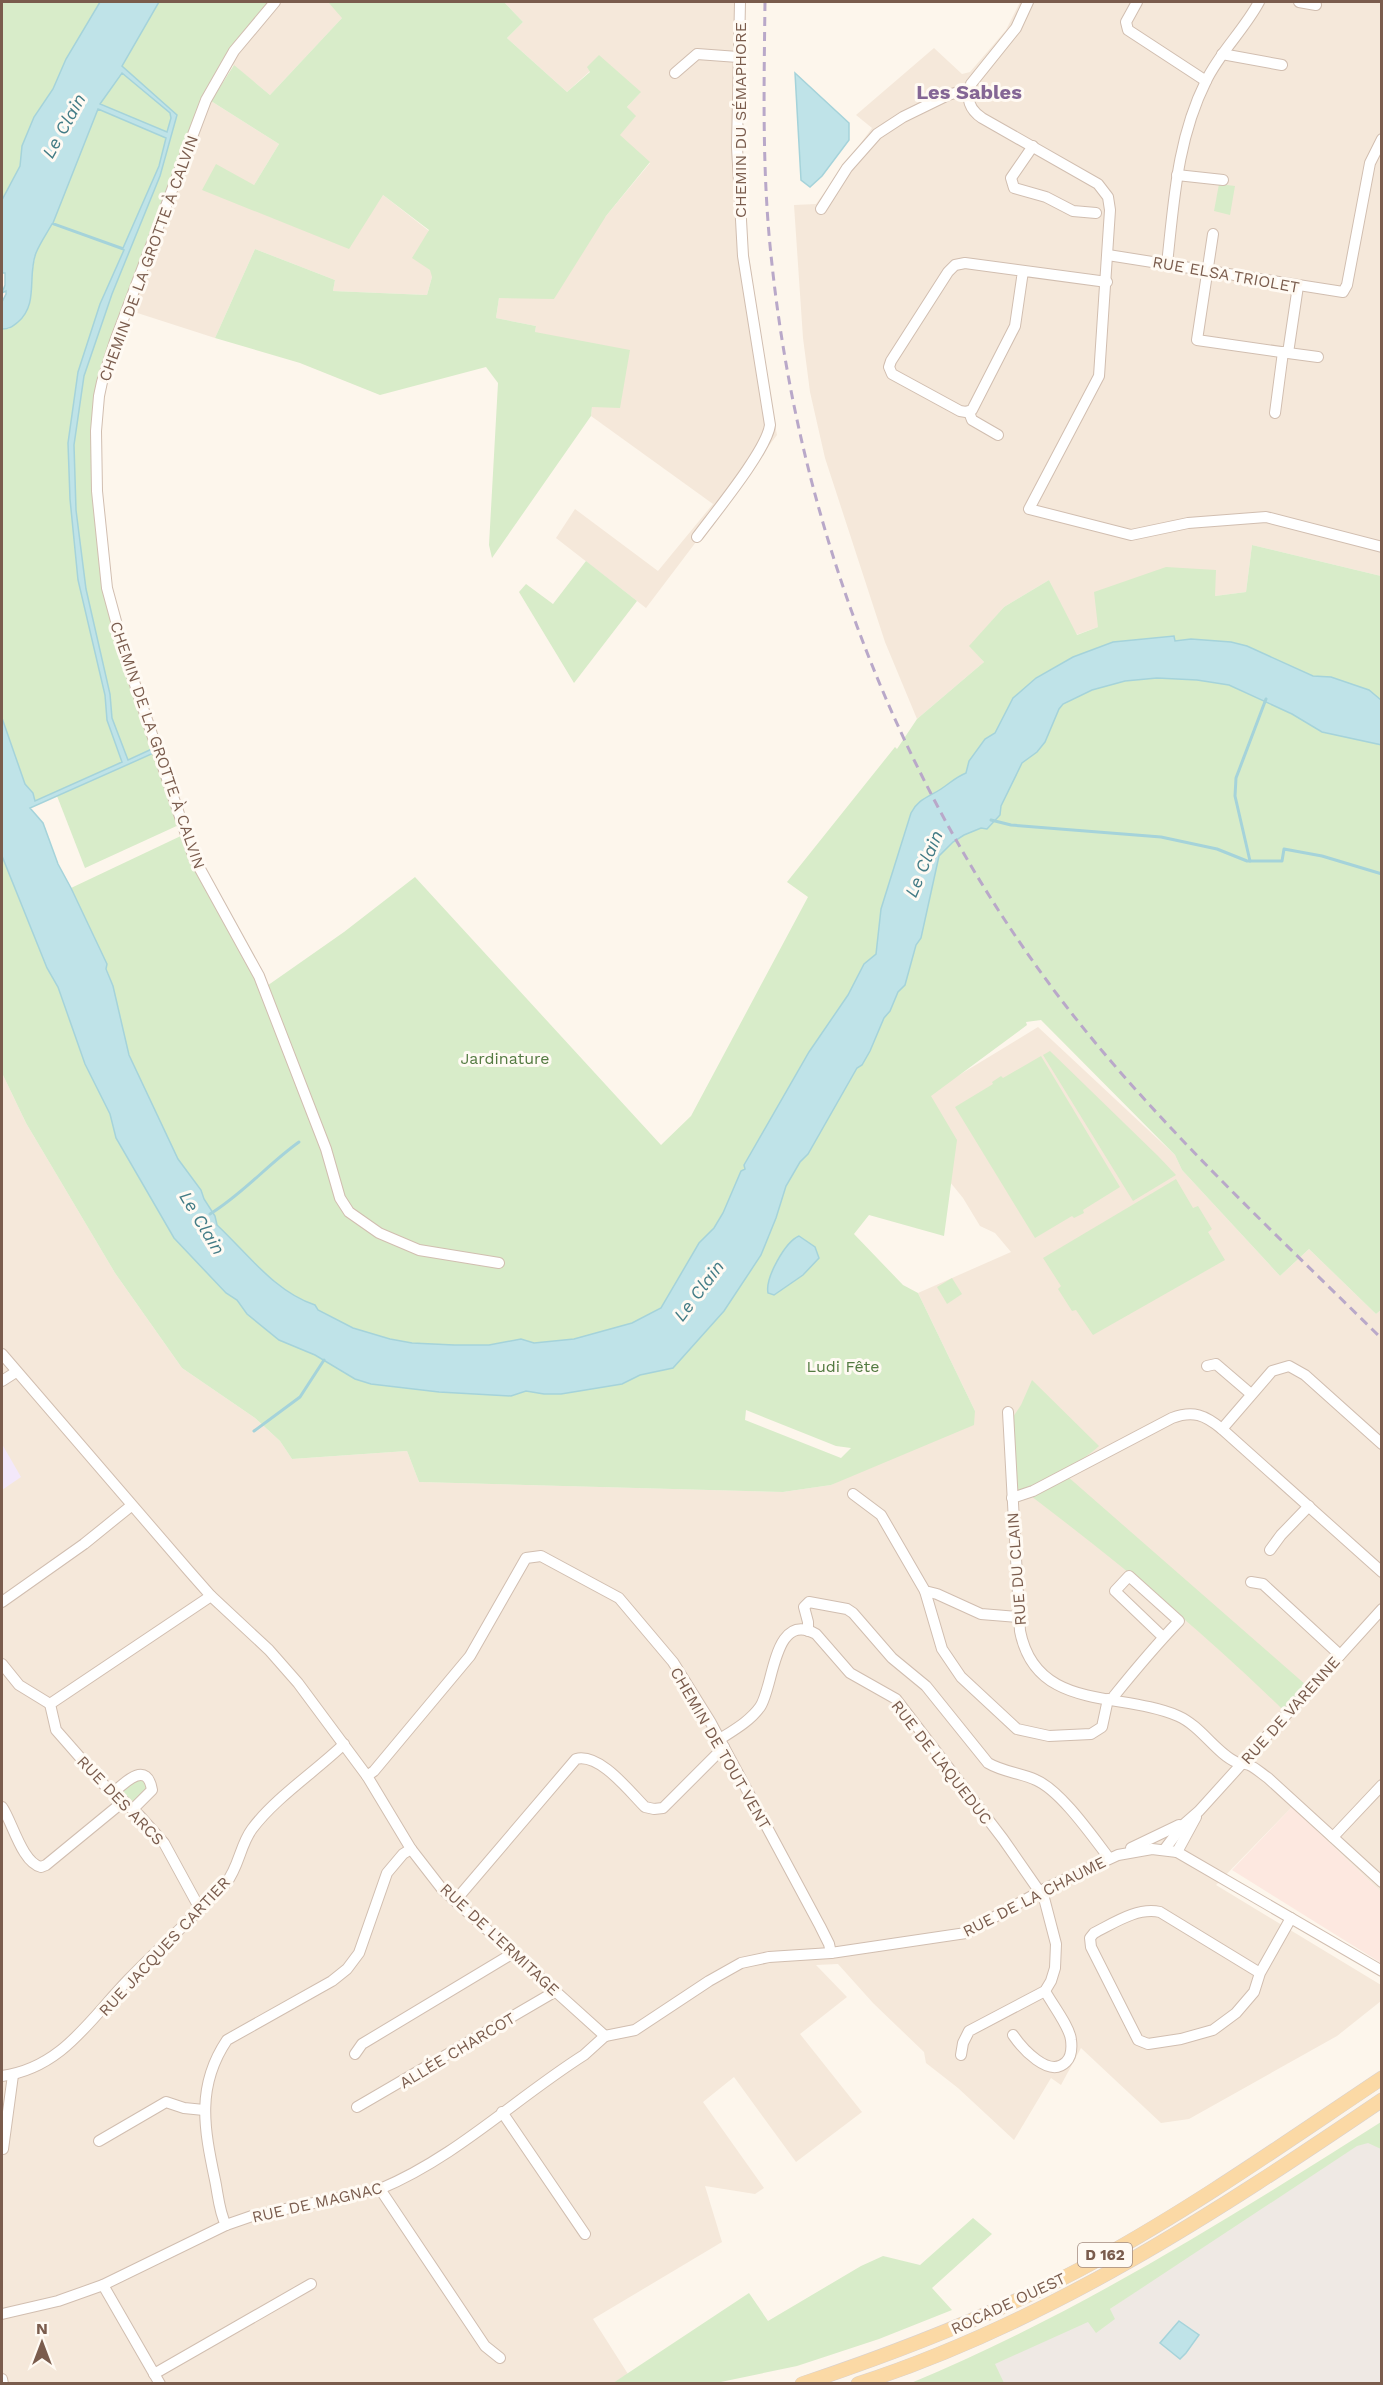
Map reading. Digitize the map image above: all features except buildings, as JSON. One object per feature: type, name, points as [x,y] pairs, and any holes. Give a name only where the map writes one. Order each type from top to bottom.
[{"type":"main road","name":"ROCADE OUEST","points":[[802,2384],[884,2356],[963,2325],[1098,2259],[1227,2181],[1382,2078]]},
{"type":"main road","name":"ROCADE OUEST","points":[[858,2384],[970,2341],[1106,2275],[1239,2195],[1382,2100]]},
{"type":"street","name":"CHEMIN DE LA GROTTE À CALVIN","points":[[275,2],[234,51],[206,100],[115,340],[99,396],[96,431],[100,535],[107,588],[126,658],[194,858],[259,976],[326,1149],[340,1198],[349,1212],[379,1233],[419,1250],[499,1263]]},
{"type":"street","name":"CHEMIN DU SÉMAPHORE","points":[[697,537],[754,458],[770,430],[743,256],[737,147],[740,2]]},
{"type":"street","points":[[821,209],[847,168],[877,134],[903,117],[948,95],[969,89],[1016,28],[1028,2]]},
{"type":"street","points":[[1137,2],[1126,22],[1128,30],[1206,81]]},
{"type":"street","points":[[1167,264],[1176,230],[1177,175],[1189,122],[1206,81],[1259,2]]},
{"type":"street","points":[[1299,2],[1316,5]]},
{"type":"street","points":[[675,73],[697,54],[738,57]]},
{"type":"street","points":[[1222,54],[1282,65]]},
{"type":"street","points":[[969,89],[971,107],[978,115],[1094,181],[1102,188],[1110,206],[1107,282],[1099,376],[1029,509],[1131,534],[1188,523],[1266,517],[1382,547]]},
{"type":"street","name":"RUE ELSA TRIOLET","points":[[1108,255],[1343,292],[1347,285],[1370,163],[1382,139]]},
{"type":"street","points":[[1033,146],[1011,178],[1014,188],[1046,198],[1074,211],[1096,213]]},
{"type":"street","points":[[1177,175],[1223,180]]},
{"type":"street","points":[[1212,234],[1197,340],[1318,357]]},
{"type":"street","points":[[1023,271],[1015,326],[974,408],[969,412],[960,411],[890,371],[891,361],[948,272],[955,265],[965,263],[1107,282]]},
{"type":"street","points":[[1275,413],[1298,286]]},
{"type":"street","points":[[969,412],[972,420],[998,435]]},
{"type":"street","name":"RUE DE L'ERMITAGE","points":[[2,1354],[211,1596],[269,1650],[291,1675],[367,1776],[411,1849],[442,1889],[515,1952],[605,2036]]},
{"type":"street","points":[[1207,1366],[1216,1364],[1251,1394]]},
{"type":"street","points":[[1222,1429],[1276,1368],[1286,1366],[1295,1368],[1382,1444]]},
{"type":"street","points":[[2,1381],[16,1372]]},
{"type":"street","name":"RUE DU CLAIN","points":[[1008,1412],[1018,1617],[1024,1648],[1041,1675],[1072,1693],[1111,1699],[1180,1717],[1236,1762],[1248,1764],[1268,1778],[1382,1881]]},
{"type":"street","points":[[1012,1498],[1033,1491],[1180,1415],[1199,1414],[1222,1429],[1382,1572]]},
{"type":"street","points":[[853,1494],[881,1515],[925,1592],[942,1649],[961,1677],[1017,1729],[1049,1736],[1091,1734],[1102,1727],[1111,1699],[1179,1621],[1129,1576],[1115,1592],[1163,1637]]},
{"type":"street","points":[[2,1602],[89,1541],[131,1506]]},
{"type":"street","points":[[1270,1550],[1309,1506]]},
{"type":"street","name":"CHEMIN DE TOUT VENT","points":[[367,1776],[374,1771],[470,1656],[526,1558],[541,1556],[619,1598],[673,1662],[722,1743],[830,1944],[831,1953]]},
{"type":"street","points":[[1251,1582],[1263,1584],[1340,1655]]},
{"type":"street","points":[[925,1592],[937,1594],[981,1614],[1018,1617]]},
{"type":"street","points":[[2,1664],[19,1685],[50,1704],[211,1596]]},
{"type":"street","points":[[455,1901],[576,1759],[587,1758],[600,1763],[645,1807],[663,1808],[722,1743],[761,1705],[784,1639],[794,1632],[808,1631],[805,1605],[814,1601],[853,1612],[891,1658],[926,1686],[988,1763],[998,1769],[1036,1780],[1054,1791],[1113,1856]]},
{"type":"street","name":"RUE DE VARENNE","points":[[1164,1850],[1183,1826],[1382,1610]]},
{"type":"street","name":"RUE DE L'AQUEDUC","points":[[808,1631],[816,1634],[850,1673],[896,1699],[1041,1891],[1054,1932],[1056,1955],[1054,1974],[1045,1991]]},
{"type":"street","name":"RUE DES ARCS","points":[[50,1704],[56,1730],[113,1793],[133,1809],[164,1843],[200,1909]]},
{"type":"street","name":"RUE JACQUES CARTIER","points":[[3,2149],[7,2076],[51,2057],[74,2041],[128,1980],[231,1876],[247,1836],[261,1818],[344,1744]]},
{"type":"street","points":[[113,1793],[134,1776],[139,1774],[146,1777],[151,1782],[152,1790],[133,1809]]},
{"type":"street","points":[[1333,1838],[1380,1790]]},
{"type":"street","points":[[2,1807],[21,1846],[34,1863],[41,1867],[124,1801]]},
{"type":"street","name":"RUE DE VARENNE","points":[[1113,1856],[1170,1831],[1199,1811]]},
{"type":"street","name":"RUE DE VARENNE","points":[[1177,1852],[1199,1811]]},
{"type":"street","points":[[226,2225],[207,2140],[204,2110],[209,2073],[216,2056],[227,2040],[332,1981],[347,1970],[364,1943],[387,1873],[403,1854],[411,1849]]},
{"type":"street","name":"RUE DE LA CHAUME","points":[[605,2036],[626,2034],[637,2030],[732,1966],[769,1957],[831,1953],[966,1933],[1041,1891],[1113,1856],[1137,1850],[1177,1852],[1382,1971]]},
{"type":"street","points":[[1260,1973],[1160,1912],[1142,1911],[1094,1933],[1090,1938],[1091,1947],[1129,2025],[1138,2040],[1148,2044],[1181,2039],[1213,2030],[1236,2013],[1254,1992],[1260,1973],[1291,1918]]},
{"type":"street","points":[[355,2054],[362,2044],[511,1957],[515,1952]]},
{"type":"street","name":"ALLÉE CHARCOT","points":[[357,2107],[556,1991]]},
{"type":"street","points":[[961,2055],[965,2037],[969,2031],[1045,1991],[1071,2037],[1068,2059],[1056,2067],[1045,2065],[1022,2047],[1013,2035]]},
{"type":"street","name":"RUE DE MAGNAC","points":[[2,2314],[58,2301],[103,2285],[226,2225],[252,2216],[380,2189],[420,2169],[585,2055],[605,2036]]},
{"type":"street","points":[[99,2141],[166,2102],[184,2108],[204,2110]]},
{"type":"street","points":[[502,2112],[585,2234]]},
{"type":"street","points":[[380,2189],[485,2346],[500,2358]]},
{"type":"street","points":[[103,2285],[157,2379],[311,2284]]},
{"type":"street","points":[[2,2379],[3,2384]]},
{"type":"shaded area","points":[[270,2],[328,2],[343,17],[270,95],[233,65],[211,101],[279,144],[254,185],[202,190],[383,195],[429,231],[432,277],[427,295],[333,291],[335,280],[255,249],[215,338],[125,309],[207,90]]},
{"type":"shaded area","points":[[504,2],[745,2],[742,71],[743,196],[763,358],[777,435],[646,608],[556,538],[575,509],[658,571],[713,504],[591,416],[592,407],[535,332],[536,326],[496,318],[499,298],[606,216],[650,163],[619,135],[635,117],[627,107],[640,93],[590,71],[567,92],[507,38],[523,22]]},
{"type":"shaded area","points":[[1020,2],[1381,2],[1381,576],[1252,545],[1246,592],[1215,596],[1076,635],[1049,580],[1004,607],[970,646],[984,662],[917,719],[885,642],[825,458],[810,392],[803,338],[794,205],[816,204],[872,128],[856,115],[934,48],[962,74],[970,72],[1006,30]]},
{"type":"shaded area","points":[[1038,1027],[1175,1155],[1182,1170],[1280,1276],[1309,1249],[1376,1314],[1381,1310],[1381,1892],[1292,1807],[1216,1885],[1381,1985],[1381,2001],[1337,2036],[1189,2119],[1161,2123],[1081,2048],[1061,2085],[1051,2078],[1014,2140],[958,2088],[926,2063],[924,2052],[873,2003],[838,1964],[816,1965],[847,1997],[800,2034],[862,2112],[796,2162],[734,2077],[703,2102],[764,2188],[755,2194],[705,2186],[722,2242],[593,2319],[628,2374],[613,2383],[2,2383],[2,1073],[26,1123],[115,1273],[182,1368],[255,1418],[280,1441],[292,1459],[407,1451],[419,1482],[783,1492],[831,1485],[975,1411],[918,1293],[1011,1252],[995,1233],[980,1226],[950,1182],[928,1094]]},
{"type":"shaded area","points":[[2,1444],[21,1477],[2,1490]]},
{"type":"shaded area","points":[[1292,1807],[1381,1892],[1381,1963],[1232,1870]]},
{"type":"shaded area","points":[[1381,2123],[1381,2383],[935,2384],[1110,2309]]},
{"type":"green space","points":[[2,2],[270,2],[207,90],[113,344],[96,431],[107,588],[154,748],[35,801],[33,793],[25,784],[2,718],[2,329],[9,329],[32,291],[31,277],[36,253],[2,242]]},
{"type":"green space","points":[[328,2],[504,2],[523,22],[507,38],[567,92],[590,72],[587,67],[599,55],[641,92],[627,107],[636,116],[620,135],[650,162],[606,216],[554,299],[499,298],[496,318],[536,326],[535,332],[630,350],[620,408],[592,407],[591,416],[492,558],[489,545],[498,383],[486,367],[380,395],[300,363],[215,338],[255,249],[335,280],[333,291],[427,295],[432,277],[430,270],[412,258],[429,230],[383,195],[349,249],[202,190],[216,164],[254,185],[279,144],[211,101],[234,65],[270,95],[342,18]]},
{"type":"green space","points":[[1219,184],[1235,186],[1230,215],[1214,211]]},
{"type":"green space","points":[[1252,545],[1381,576],[1381,1310],[1376,1314],[1309,1249],[1280,1276],[1182,1170],[1175,1155],[1041,1020],[1026,1022],[1027,1025],[931,1096],[957,1140],[944,1236],[869,1215],[854,1234],[903,1285],[918,1293],[975,1411],[974,1425],[831,1485],[783,1492],[419,1482],[407,1451],[292,1459],[280,1441],[255,1418],[182,1368],[115,1273],[26,1123],[2,1073],[2,856],[47,968],[58,987],[85,1064],[110,1114],[116,1138],[174,1238],[204,1199],[201,1190],[178,1159],[129,1055],[113,986],[95,938],[71,888],[185,834],[264,988],[344,932],[415,877],[661,1145],[691,1116],[808,897],[787,882],[895,747],[897,749],[917,719],[984,662],[969,646],[1004,607],[1049,580],[1077,635],[1098,627],[1094,592],[1166,567],[1216,570],[1215,596],[1246,592]],"holes":[[[746,1410],[836,1446],[851,1448],[841,1458],[745,1420]]]},
{"type":"green space","points":[[586,561],[637,601],[574,683],[519,592],[526,584],[553,604]]},
{"type":"green space","points":[[156,752],[181,824],[85,868],[57,796]]},
{"type":"green space","points":[[1050,1051],[1176,1175],[1133,1201],[1043,1055]]},
{"type":"green space","points":[[1041,1056],[1120,1187],[1083,1210],[1084,1213],[1074,1218],[1072,1216],[1035,1238],[955,1107],[993,1084],[992,1082],[1001,1076],[1003,1078]]},
{"type":"green space","points":[[1176,1179],[1193,1208],[1198,1206],[1212,1229],[1208,1232],[1225,1260],[1093,1335],[1076,1310],[1072,1311],[1058,1289],[1061,1286],[1043,1258]]},
{"type":"green space","points":[[952,1278],[962,1294],[947,1304],[937,1287]]},
{"type":"green space","points":[[1032,1380],[1099,1446],[1083,1459],[1059,1473],[1034,1486],[1015,1491],[1013,1417]]},
{"type":"green space","points":[[1067,1476],[1306,1685],[1284,1711],[1161,1599],[1031,1496]]},
{"type":"green space","points":[[137,1778],[144,1781],[148,1789],[135,1803],[122,1793],[122,1790]]},
{"type":"green space","points":[[1381,2122],[1381,2149],[1368,2143],[1357,2146],[1110,2309],[1115,2319],[1096,2333],[1088,2322],[995,2364],[1004,2383],[911,2383],[1033,2327],[1152,2263]]},
{"type":"green space","points":[[973,2218],[992,2234],[932,2288],[952,2310],[879,2339],[797,2366],[716,2383],[613,2383],[749,2293],[768,2321],[861,2266],[883,2256],[920,2265]]},
{"type":"water","name":"Le Clain","points":[[100,2],[159,2],[122,66],[177,115],[160,176],[112,294],[84,376],[74,445],[76,510],[86,589],[110,694],[112,718],[128,760],[154,748],[156,752],[30,808],[43,823],[58,864],[107,964],[106,969],[113,986],[129,1055],[178,1159],[201,1190],[215,1216],[217,1225],[262,1271],[287,1291],[315,1305],[318,1310],[353,1328],[390,1339],[412,1343],[489,1345],[521,1339],[534,1343],[574,1339],[632,1323],[661,1308],[699,1243],[714,1228],[723,1213],[741,1171],[745,1169],[744,1165],[809,1052],[848,995],[864,964],[876,954],[881,909],[914,808],[924,799],[966,773],[969,761],[985,739],[995,733],[1013,698],[1036,678],[1073,657],[1113,642],[1174,636],[1175,641],[1191,639],[1231,642],[1247,646],[1313,676],[1331,677],[1369,690],[1381,700],[1382,745],[1322,732],[1292,714],[1229,685],[1197,680],[1157,678],[1125,681],[1092,690],[1063,704],[1045,742],[1037,752],[1022,763],[1001,806],[1000,815],[987,829],[981,828],[964,835],[939,856],[921,938],[916,945],[905,985],[898,992],[890,1011],[884,1018],[862,1065],[857,1068],[808,1154],[800,1162],[786,1186],[761,1255],[724,1311],[673,1368],[640,1375],[622,1384],[561,1394],[526,1391],[511,1396],[439,1392],[371,1384],[355,1379],[315,1355],[279,1340],[247,1314],[237,1300],[226,1293],[174,1238],[116,1138],[110,1114],[85,1064],[58,987],[47,968],[2,856],[2,718],[25,784],[33,793],[35,801],[122,762],[107,720],[105,695],[78,580],[70,499],[68,443],[78,372],[100,304],[124,250],[52,224],[36,253],[28,307],[18,322],[7,329],[2,329],[2,302],[6,291],[2,293],[5,273],[2,273],[2,200],[20,166],[22,146],[34,117],[53,89],[66,59]],"holes":[[[122,73],[170,113],[167,132],[100,104]],[[98,109],[166,138],[159,166],[123,248],[53,223]]]},
{"type":"water","points":[[795,73],[849,123],[849,140],[822,176],[810,187],[801,180]]},
{"type":"water","points":[[799,1236],[815,1247],[819,1258],[803,1275],[774,1295],[768,1293],[768,1286],[777,1261],[788,1245]]},
{"type":"water","points":[[1179,2321],[1199,2335],[1180,2359],[1160,2343]]},
{"type":"waterway","points":[[1250,861],[1235,796],[1236,778],[1266,699]]},
{"type":"waterway","points":[[991,820],[1011,825],[1161,837],[1217,849],[1247,861],[1282,861],[1284,849],[1322,856],[1382,874]]},
{"type":"waterway","name":"Le Clain","points":[[210,1214],[299,1142]]},
{"type":"waterway","points":[[254,1431],[300,1397],[324,1360]]},
{"type":"railway","points":[[765,2],[766,192],[771,255],[786,362],[808,468],[838,573],[876,675],[921,774],[973,869],[1032,960],[1098,1046],[1165,1122],[1272,1232],[1382,1339]]},
{"type":"district","name":"Les Sables","points":[[969,92]]},
{"type":"park label","name":"Jardinature","points":[[505,1058]]},
{"type":"park label","name":"Ludi Fête","points":[[843,1366]]}]
